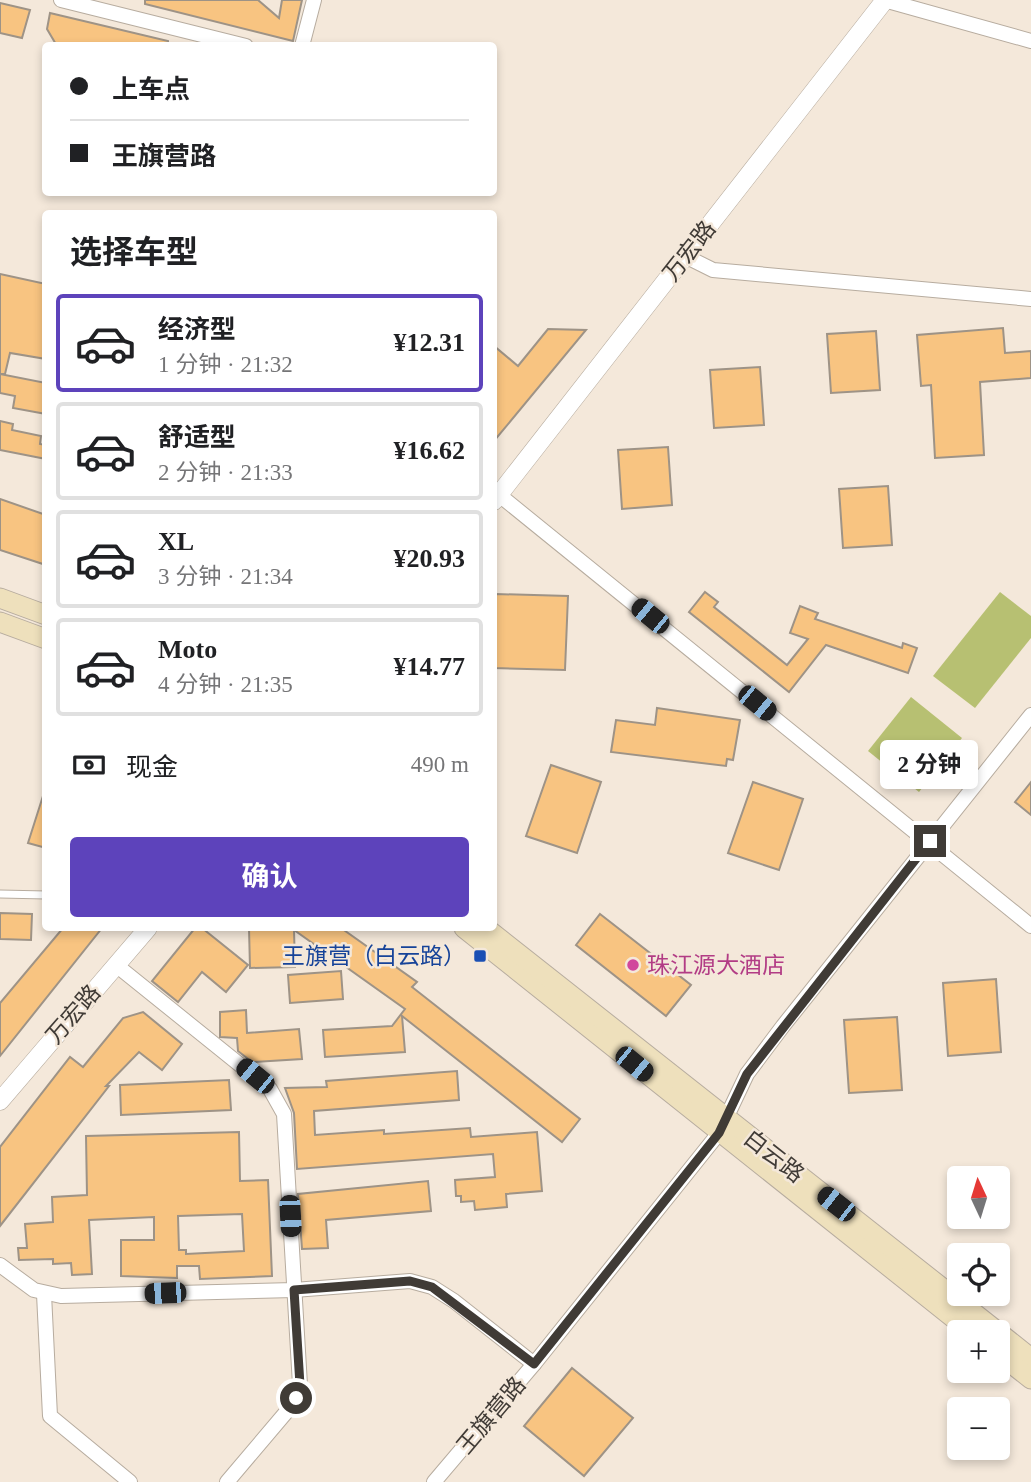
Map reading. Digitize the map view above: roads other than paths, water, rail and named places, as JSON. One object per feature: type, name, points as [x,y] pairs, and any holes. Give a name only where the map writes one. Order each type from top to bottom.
[{"type":"main road","points":[[0,598],[42,614]]},
{"type":"main road","points":[[0,622],[42,638]]},
{"type":"main road","name":"白云路","points":[[468,931],[1031,1358]]},
{"type":"main road","name":"白云路","points":[[490,931],[957,1320]]},
{"type":"main road","points":[[1010,1362],[1031,1379]]},
{"type":"street","points":[[61,0],[230,42]]},
{"type":"street","points":[[303,42],[314,0]]},
{"type":"street","points":[[884,0],[1031,41]]},
{"type":"street","name":"万宏路","points":[[497,497],[884,0]]},
{"type":"street","points":[[685,256],[713,270],[1031,299]]},
{"type":"street","points":[[497,499],[930,841],[1031,926]]},
{"type":"street","name":"王旗营路","points":[[434,1482],[534,1364],[723,1126],[747,1074],[1031,716]]},
{"type":"street","name":"万宏路","points":[[0,1101],[116,965],[142,931]]},
{"type":"street","points":[[116,965],[270,1089],[284,1114],[300,1385],[296,1398],[227,1482]]},
{"type":"street","points":[[0,1265],[44,1294],[294,1290],[410,1281],[432,1287],[534,1364]]},
{"type":"street","points":[[44,1294],[50,1416],[130,1482]]},
{"type":"lane","points":[[0,894],[42,895]]},
{"type":"place","name":"王旗营（白云路）","points":[[480,956]]},
{"type":"place","name":"珠江源大酒店","points":[[633,965]]}]
